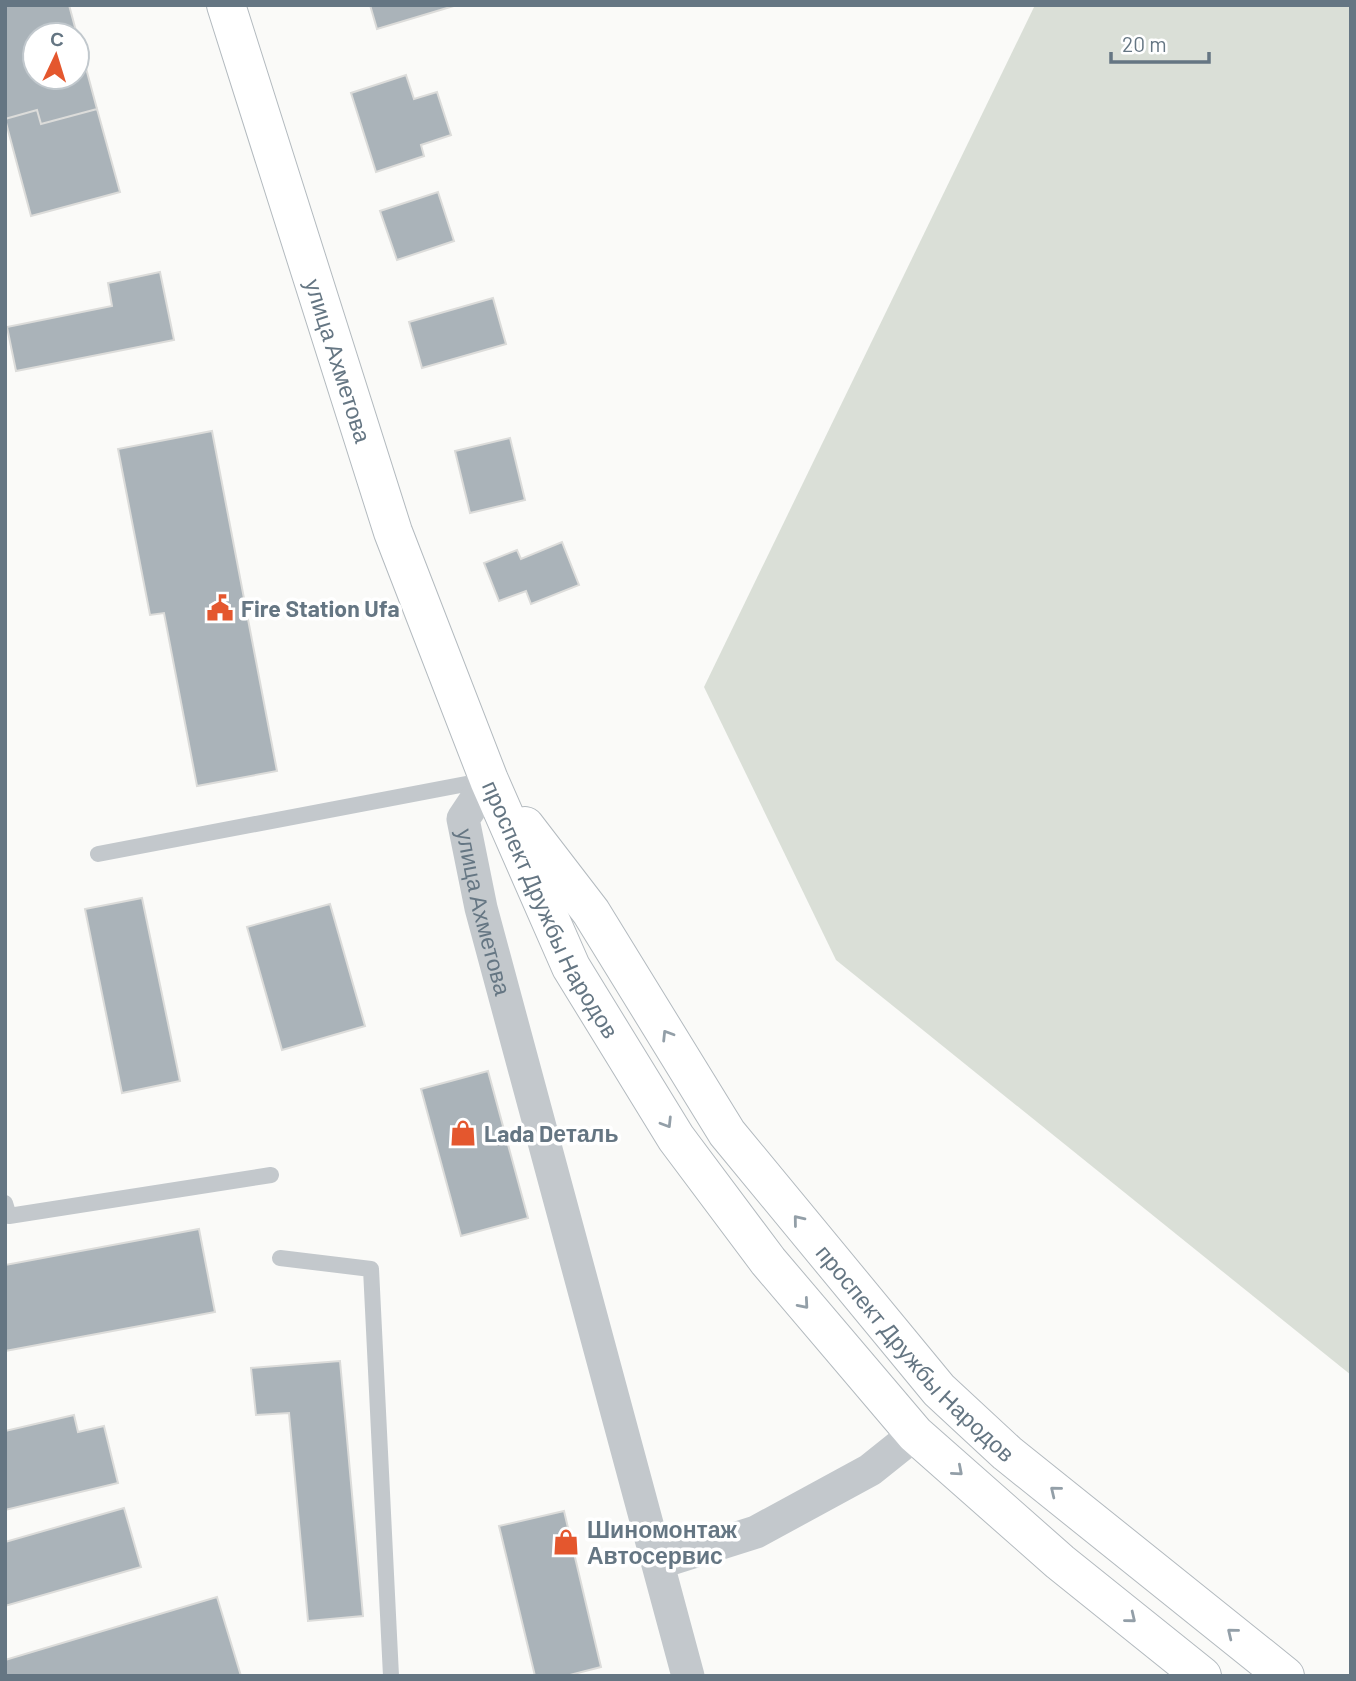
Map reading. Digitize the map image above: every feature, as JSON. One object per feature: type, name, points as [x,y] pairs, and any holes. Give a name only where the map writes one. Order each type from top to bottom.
[{"type":"main road","name":"улица Ахметова","points":[[226,5],[393,533],[489,780]]},
{"type":"main road","name":"проспект Дружбы Народов","points":[[489,780],[571,967],[676,1138],[768,1261],[915,1434],[1060,1562],[1202,1676]]},
{"type":"main road","name":"проспект Дружбы Народов","points":[[489,780],[591,912],[727,1133],[939,1391],[1007,1453],[1285,1676]]},
{"type":"street","name":"улица Ахметова","points":[[489,780],[463,819],[481,908],[688,1676]]},
{"type":"street","points":[[657,1563],[756,1532],[870,1470],[915,1434]]},
{"type":"lane","points":[[99,853],[489,780]]},
{"type":"lane","points":[[7,1212],[271,1175]]},
{"type":"lane","points":[[281,1258],[371,1269],[391,1676]]},
{"type":"shaded area","points":[[1035,5],[1351,5],[1351,1375],[836,960],[704,687]]},
{"type":"building","points":[[5,5],[69,5],[73,21],[21,21],[21,91],[91,91],[91,87],[97,109],[41,124],[37,110],[5,119]]},
{"type":"building","points":[[370,5],[457,5],[377,29]]},
{"type":"building","points":[[406,75],[414,99],[437,92],[451,135],[421,145],[424,156],[376,172],[351,93]]},
{"type":"building","points":[[97,109],[120,192],[31,216],[5,119],[37,110],[41,124]]},
{"type":"building","points":[[438,192],[454,241],[397,260],[380,211]]},
{"type":"building","points":[[160,272],[174,340],[16,371],[7,327],[112,306],[108,283]]},
{"type":"building","points":[[493,298],[506,344],[422,368],[409,322]]},
{"type":"building","points":[[212,431],[277,771],[197,786],[164,613],[150,615],[118,449]]},
{"type":"building","points":[[510,438],[525,500],[470,513],[455,451]]},
{"type":"building","points":[[562,542],[579,585],[531,604],[526,591],[499,601],[484,563],[517,550],[521,559]]},
{"type":"building","points":[[142,898],[180,1081],[122,1093],[85,909]]},
{"type":"building","points":[[330,904],[365,1026],[282,1050],[247,927]]},
{"type":"building","points":[[488,1071],[528,1218],[461,1236],[421,1089]]},
{"type":"building","points":[[199,1229],[215,1312],[5,1351],[5,1265]]},
{"type":"building","points":[[340,1361],[363,1616],[308,1621],[289,1413],[256,1415],[251,1368]]},
{"type":"building","points":[[74,1415],[78,1432],[104,1426],[118,1483],[5,1510],[5,1431]]},
{"type":"building","points":[[124,1508],[141,1567],[5,1606],[5,1542]]},
{"type":"building","points":[[564,1511],[601,1667],[566,1676],[535,1676],[499,1526]]},
{"type":"building","points":[[217,1597],[241,1676],[5,1676],[5,1660]]},
{"type":"place","name":"Fire Station Ufa","points":[[220,608]]},
{"type":"place","name":"Lada Dеталь","points":[[463,1133]]},
{"type":"place","name":"Шиномонтаж Автосервис","points":[[566,1542]]}]
